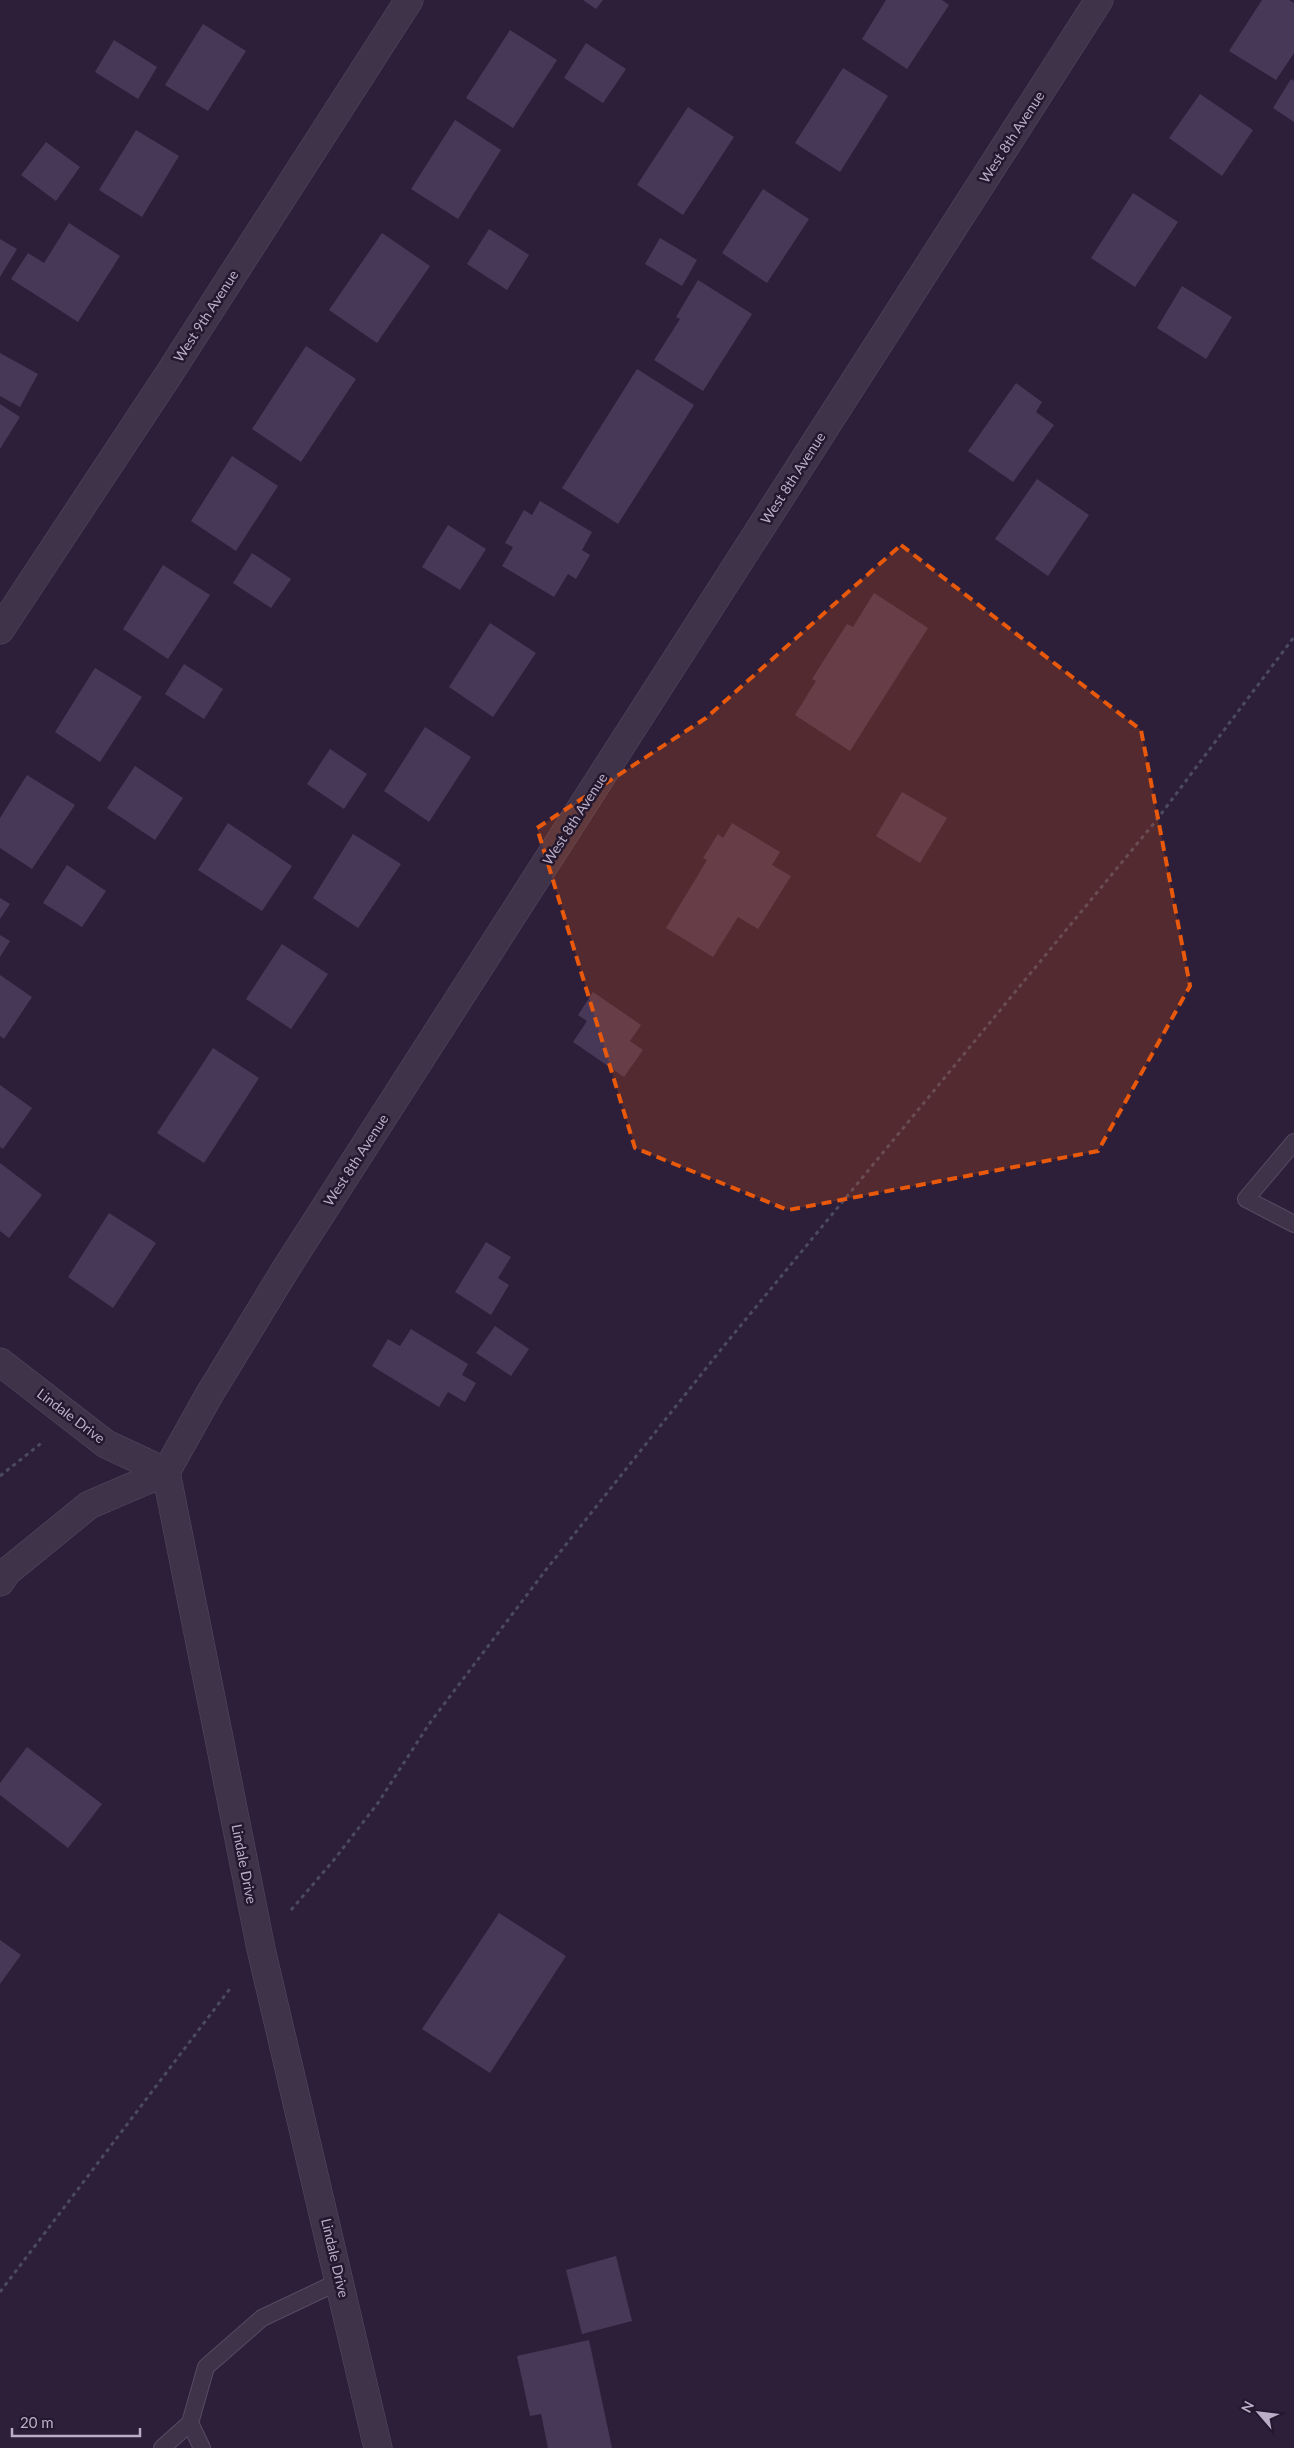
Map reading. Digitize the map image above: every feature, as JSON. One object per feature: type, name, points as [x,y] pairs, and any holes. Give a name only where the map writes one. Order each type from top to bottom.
[{"type":"street","name":"West 9th Avenue","points":[[0,630],[167,377],[409,0]]},
{"type":"street","name":"West 8th Avenue","points":[[166,1472],[209,1395],[288,1267],[1099,0]]},
{"type":"street","name":"Lindale Drive","points":[[0,1362],[106,1444],[166,1472],[261,1949],[378,2448]]},
{"type":"street","points":[[0,1582],[8,1572],[89,1505],[166,1472]]},
{"type":"lane","points":[[1294,1142],[1246,1199],[1294,1224]]},
{"type":"lane","points":[[162,2448],[190,2423],[206,2367],[262,2318],[340,2281]]},
{"type":"lane","points":[[190,2423],[202,2448]]},
{"type":"path","points":[[300,1899],[333,1861],[378,1803],[429,1724],[545,1571],[723,1347],[1155,822],[1294,637]]},
{"type":"path","points":[[0,1476],[45,1439]]},
{"type":"path","points":[[0,2292],[234,1984]]},
{"type":"highlighted area","points":[[901,545],[1141,730],[1190,986],[1098,1151],[788,1210],[635,1148],[537,828],[706,718]]},
{"type":"building","points":[[583,0],[603,0],[596,9]]},
{"type":"building","points":[[886,0],[942,0],[949,5],[907,69],[862,39]]},
{"type":"building","points":[[1262,0],[1289,0],[1294,3],[1294,53],[1276,80],[1229,51]]},
{"type":"building","points":[[203,24],[246,51],[208,111],[165,85]]},
{"type":"building","points":[[510,30],[557,60],[513,128],[466,98]]},
{"type":"building","points":[[114,40],[157,67],[138,99],[95,72]]},
{"type":"building","points":[[586,43],[626,69],[603,103],[564,78]]},
{"type":"building","points":[[843,68],[888,96],[840,172],[795,143]]},
{"type":"building","points":[[1291,79],[1294,81],[1294,122],[1273,108]]},
{"type":"building","points":[[1200,94],[1253,130],[1222,176],[1169,138]]},
{"type":"building","points":[[688,107],[734,137],[683,215],[637,185]]},
{"type":"building","points":[[455,120],[501,150],[458,219],[411,189]]},
{"type":"building","points":[[136,130],[179,156],[142,217],[99,190]]},
{"type":"building","points":[[46,142],[80,167],[56,201],[21,175]]},
{"type":"building","points":[[763,189],[809,219],[767,283],[722,253]]},
{"type":"building","points":[[1133,193],[1178,222],[1135,287],[1091,258]]},
{"type":"building","points":[[69,223],[120,256],[78,322],[11,279],[28,253],[44,263]]},
{"type":"building","points":[[489,229],[529,255],[507,290],[467,264]]},
{"type":"building","points":[[382,233],[430,266],[377,343],[329,310]]},
{"type":"building","points":[[660,238],[697,260],[682,286],[645,264]]},
{"type":"building","points":[[0,239],[17,249],[0,277]]},
{"type":"building","points":[[698,280],[752,314],[703,391],[654,360],[680,319],[676,317]]},
{"type":"building","points":[[1182,286],[1232,317],[1206,359],[1157,328]]},
{"type":"building","points":[[306,346],[356,379],[301,462],[252,429]]},
{"type":"building","points":[[0,353],[38,374],[20,407],[0,396]]},
{"type":"building","points":[[637,369],[694,405],[618,524],[562,488]]},
{"type":"building","points":[[1016,383],[1042,402],[1036,412],[1054,425],[1013,482],[968,451]]},
{"type":"building","points":[[0,404],[20,417],[0,449]]},
{"type":"building","points":[[232,456],[278,486],[236,551],[191,521]]},
{"type":"building","points":[[1037,479],[1089,515],[1048,576],[995,539]]},
{"type":"building","points":[[540,501],[592,532],[582,550],[590,555],[576,579],[568,574],[554,597],[502,566],[513,547],[505,543],[524,510],[532,515]]},
{"type":"building","points":[[448,525],[486,549],[460,590],[422,567]]},
{"type":"building","points":[[252,553],[291,579],[271,608],[233,583]]},
{"type":"building","points":[[163,565],[210,595],[168,659],[123,629]]},
{"type":"building","points":[[874,593],[928,628],[850,751],[795,715],[816,681],[812,679],[847,624],[853,627]]},
{"type":"building","points":[[490,623],[536,653],[493,717],[449,687]]},
{"type":"building","points":[[184,664],[223,689],[204,719],[165,694]]},
{"type":"building","points":[[95,668],[142,697],[100,762],[55,732]]},
{"type":"building","points":[[425,727],[471,757],[429,822],[384,791]]},
{"type":"building","points":[[330,749],[367,774],[344,809],[307,784]]},
{"type":"building","points":[[135,766],[183,798],[155,840],[107,808]]},
{"type":"building","points":[[27,775],[75,805],[32,869],[0,848],[0,818]]},
{"type":"building","points":[[902,792],[947,818],[920,863],[876,836]]},
{"type":"building","points":[[228,823],[292,866],[262,911],[198,870]]},
{"type":"building","points":[[732,823],[780,852],[772,865],[791,876],[758,929],[738,917],[713,957],[666,928],[707,860],[703,858],[718,834],[723,838]]},
{"type":"building","points":[[353,834],[401,864],[358,928],[313,898]]},
{"type":"building","points":[[67,865],[106,891],[82,927],[43,903]]},
{"type":"building","points":[[0,898],[10,904],[0,919]]},
{"type":"building","points":[[0,935],[10,941],[0,957]]},
{"type":"building","points":[[282,944],[328,974],[291,1029],[246,999]]},
{"type":"building","points":[[0,975],[32,997],[4,1039],[0,1036]]},
{"type":"building","points":[[593,992],[641,1025],[630,1041],[643,1050],[624,1077],[573,1042],[587,1021],[578,1015]]},
{"type":"building","points":[[213,1048],[259,1078],[204,1163],[157,1133]]},
{"type":"building","points":[[0,1085],[32,1108],[3,1149],[0,1147]]},
{"type":"building","points":[[0,1163],[42,1195],[9,1238],[0,1231]]},
{"type":"building","points":[[109,1213],[156,1243],[113,1308],[68,1277]]},
{"type":"building","points":[[486,1242],[511,1257],[498,1278],[509,1285],[491,1315],[455,1292]]},
{"type":"building","points":[[495,1326],[529,1349],[511,1376],[476,1353]]},
{"type":"building","points":[[411,1329],[468,1364],[462,1375],[476,1383],[465,1402],[448,1392],[439,1407],[372,1366],[388,1339],[400,1346]]},
{"type":"building","points":[[27,1747],[102,1804],[68,1848],[0,1795],[0,1783]]},
{"type":"building","points":[[499,1913],[566,1956],[490,2073],[422,2029]]},
{"type":"building","points":[[0,1940],[21,1955],[0,1984]]},
{"type":"building","points":[[616,2256],[632,2321],[582,2334],[566,2270]]},
{"type":"building","points":[[589,2340],[612,2448],[548,2448],[541,2414],[530,2416],[517,2356]]}]
